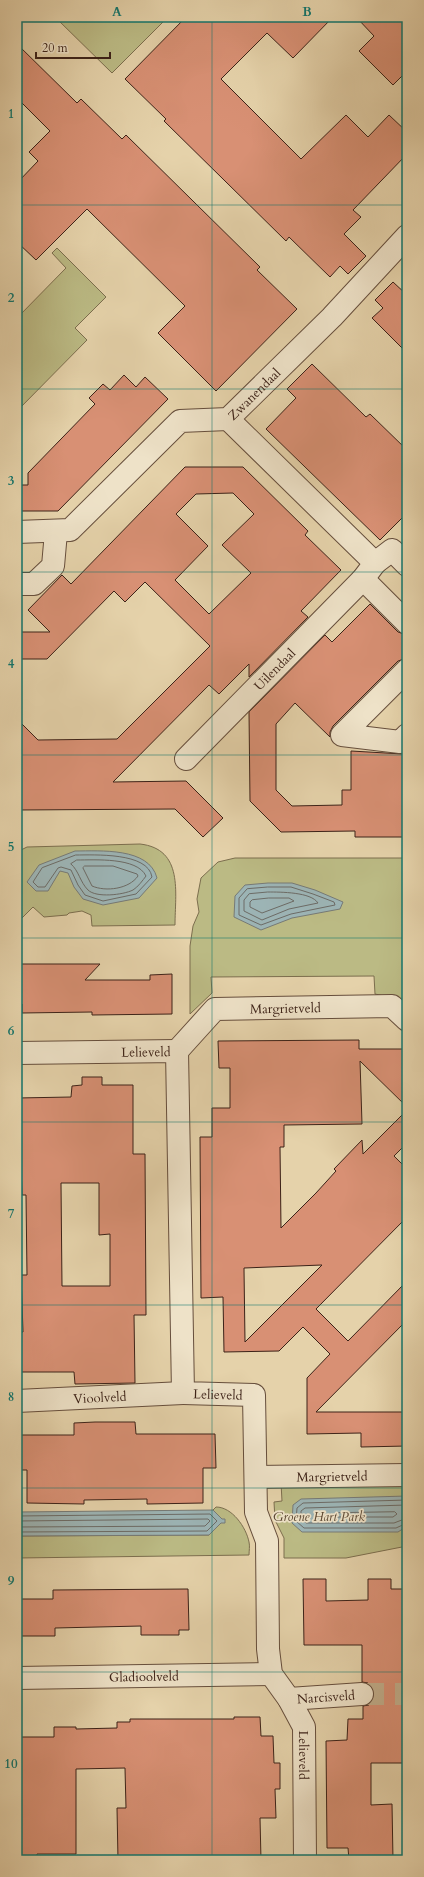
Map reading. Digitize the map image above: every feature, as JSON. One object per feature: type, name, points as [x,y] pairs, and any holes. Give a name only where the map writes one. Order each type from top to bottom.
[{"type":"street","name":"Zwanendaal","points":[[17,532],[56,532],[70,530],[180,421],[228,419],[332,316],[407,236]]},
{"type":"street","points":[[228,419],[369,571],[407,623]]},
{"type":"street","points":[[17,584],[34,584],[53,566],[56,532]]},
{"type":"street","name":"Uilendaal","points":[[186,759],[369,571],[392,550],[407,565]]},
{"type":"street","points":[[407,670],[342,735],[400,742],[407,735]]},
{"type":"street","name":"Margrietveld","points":[[177,1051],[215,1009],[392,1006],[407,1020]]},
{"type":"street","name":"Lelieveld","points":[[17,1053],[177,1051],[183,1393],[254,1395],[256,1512],[267,1541],[268,1649],[271,1674],[289,1699],[304,1727],[305,1860]]},
{"type":"street","name":"Vioolveld","points":[[17,1400],[183,1393]]},
{"type":"street","name":"Margrietveld","points":[[256,1477],[407,1475]]},
{"type":"street","name":"Gladioolveld","points":[[17,1678],[271,1674]]},
{"type":"street","name":"Narcisveld","points":[[289,1699],[362,1694]]},
{"type":"green space","points":[[55,17],[168,17],[112,73]]},
{"type":"green space","points":[[57,248],[106,297],[75,328],[87,340],[17,411],[17,318],[66,268],[52,253]]},
{"type":"green space","points":[[140,844],[154,848],[164,854],[170,863],[174,874],[176,887],[175,925],[92,926],[91,915],[82,911],[69,913],[67,915],[44,917],[33,907],[17,923],[17,852],[27,847]]},
{"type":"green space","points":[[235,858],[407,858],[407,1010],[394,998],[375,994],[374,976],[211,977],[212,993],[190,1014],[190,946],[193,926],[199,912],[197,899],[201,878],[218,862]]},
{"type":"green space","name":"Groene Hart Park","points":[[407,1482],[407,1546],[346,1558],[284,1558],[284,1538],[275,1520],[274,1502],[282,1501],[281,1483]]},
{"type":"green space","points":[[216,1507],[227,1510],[233,1514],[241,1524],[245,1530],[249,1542],[249,1555],[17,1558],[17,1536],[209,1535],[222,1519],[213,1510]]},
{"type":"water","points":[[75,851],[110,851],[134,856],[144,861],[152,868],[157,878],[139,898],[103,905],[83,899],[74,887],[68,873],[60,871],[48,891],[36,891],[27,882],[39,865]]},
{"type":"water","points":[[292,883],[315,890],[343,902],[340,909],[292,918],[261,930],[234,917],[235,896],[245,885]]},
{"type":"water","name":"Groene Hart Park","points":[[407,1496],[407,1526],[398,1532],[302,1532],[292,1523],[293,1505],[301,1499]]},
{"type":"water","points":[[213,1510],[222,1519],[225,1519],[225,1523],[221,1523],[209,1535],[17,1536],[17,1512]]},
{"type":"building","points":[[186,17],[333,17],[293,58],[267,33],[221,79],[301,159],[346,115],[368,137],[389,115],[407,132],[407,154],[353,210],[361,217],[344,234],[366,256],[348,274],[340,266],[330,277],[289,237],[286,241],[164,121],[166,119],[125,79]]},
{"type":"building","points":[[356,17],[407,17],[407,71],[393,85],[359,51],[374,36]]},
{"type":"building","points":[[17,44],[77,103],[81,99],[122,139],[126,135],[260,267],[257,270],[297,309],[216,391],[158,333],[185,306],[87,209],[36,260],[17,242],[17,183],[38,161],[29,152],[50,131],[17,98]]},
{"type":"building","points":[[393,282],[407,295],[407,353],[372,318],[383,308],[375,300]]},
{"type":"building","points":[[312,364],[366,417],[370,414],[407,450],[407,513],[380,540],[266,429],[296,398],[287,389]]},
{"type":"building","points":[[124,375],[136,387],[145,377],[168,399],[58,511],[17,511],[17,485],[28,485],[28,473],[95,404],[89,398],[103,384],[110,390]]},
{"type":"building","points":[[185,467],[243,467],[308,531],[305,535],[341,570],[301,611],[308,617],[249,677],[249,664],[219,694],[209,685],[113,782],[186,781],[223,818],[203,837],[175,809],[17,810],[17,719],[38,740],[117,739],[210,646],[145,582],[125,602],[114,591],[47,659],[17,659],[17,632],[50,632],[28,610],[62,575],[71,584]],"holes":[[[233,493],[254,514],[222,545],[251,573],[209,614],[175,580],[208,546],[176,514],[196,494]]]},
{"type":"building","points":[[370,604],[398,632],[407,635],[407,658],[398,661],[333,726],[330,732],[330,737],[295,703],[276,724],[276,790],[292,806],[342,805],[342,790],[351,790],[351,751],[403,754],[403,789],[407,789],[407,837],[355,837],[355,831],[281,832],[250,801],[249,712],[325,635],[332,642]]},
{"type":"building","points":[[17,964],[100,964],[85,980],[150,980],[150,975],[172,974],[172,1014],[92,1015],[92,1012],[22,1013],[22,1004],[17,1004]]},
{"type":"building","points":[[359,1040],[359,1049],[407,1049],[407,1107],[360,1061],[362,1124],[284,1125],[284,1147],[280,1147],[281,1228],[316,1193],[336,1171],[334,1169],[362,1140],[363,1154],[407,1110],[407,1143],[394,1156],[407,1169],[407,1217],[316,1309],[348,1341],[407,1281],[407,1320],[316,1412],[407,1412],[407,1446],[361,1447],[361,1433],[307,1434],[307,1378],[330,1354],[303,1327],[279,1351],[224,1352],[223,1297],[201,1298],[200,1137],[212,1137],[212,1108],[230,1108],[230,1068],[219,1068],[218,1041]],"holes":[[[322,1265],[245,1342],[244,1268]]]},
{"type":"building","points":[[82,1077],[102,1077],[102,1085],[133,1085],[133,1154],[145,1154],[146,1315],[134,1315],[135,1383],[75,1384],[74,1372],[17,1372],[17,1332],[23,1332],[21,1275],[27,1275],[26,1195],[22,1195],[20,1138],[17,1138],[17,1098],[71,1097],[72,1086],[82,1085]],"holes":[[[61,1183],[99,1183],[99,1235],[110,1234],[110,1286],[62,1286]]]},
{"type":"building","points":[[135,1422],[136,1434],[215,1434],[216,1468],[203,1468],[203,1503],[147,1504],[147,1499],[84,1500],[84,1504],[27,1503],[27,1470],[17,1470],[17,1435],[74,1435],[74,1423]]},
{"type":"building","points":[[303,1579],[326,1579],[326,1601],[368,1600],[368,1579],[391,1579],[391,1589],[407,1589],[407,1763],[371,1763],[371,1805],[392,1804],[393,1860],[349,1860],[348,1848],[327,1848],[326,1741],[347,1740],[348,1719],[363,1719],[363,1706],[369,1705],[373,1700],[374,1693],[372,1687],[368,1683],[362,1682],[362,1645],[304,1645]]},
{"type":"building","points":[[188,1589],[189,1630],[179,1630],[179,1635],[141,1635],[141,1626],[55,1628],[55,1636],[17,1636],[17,1599],[53,1599],[53,1590]]},
{"type":"building","points":[[234,1717],[260,1717],[261,1736],[273,1736],[274,1763],[280,1763],[280,1789],[275,1789],[276,1818],[260,1818],[261,1860],[118,1860],[117,1808],[126,1808],[125,1768],[76,1769],[76,1854],[37,1854],[37,1860],[17,1860],[17,1737],[54,1737],[54,1727],[76,1727],[76,1729],[117,1728],[117,1722],[130,1722],[130,1719],[234,1719]]},
{"type":"tunnel","points":[[362,1694],[407,1694]]}]
